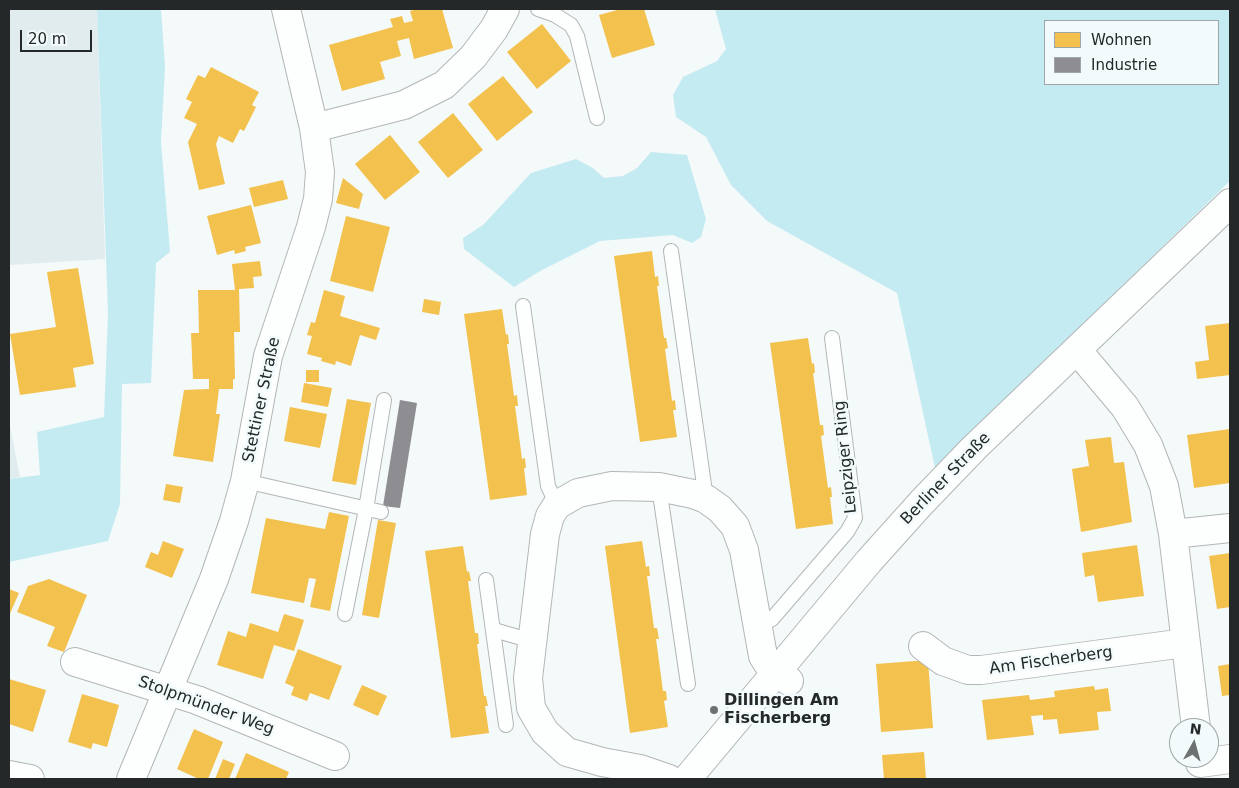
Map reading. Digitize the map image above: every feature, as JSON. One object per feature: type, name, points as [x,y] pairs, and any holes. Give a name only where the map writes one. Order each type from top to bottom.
[{"type":"street","name":"Stettiner Straße","points":[[131,779],[214,579],[234,522],[245,481],[268,356],[311,228],[318,199],[320,172],[314,128],[286,9]]},
{"type":"street","points":[[314,128],[404,105],[444,84],[474,57],[494,29],[505,9]]},
{"type":"street","name":"Berliner Straße","points":[[1082,355],[1230,203]]},
{"type":"street","name":"Berliner Straße","points":[[709,779],[869,561],[922,502],[1082,355],[1230,226]]},
{"type":"street","points":[[1082,355],[1125,407],[1148,445],[1164,486],[1172,534],[1195,718]]},
{"type":"street","points":[[669,779],[640,769],[602,762],[566,752],[545,732],[531,708],[528,678],[545,534],[550,516],[557,505],[578,493],[612,486],[660,487],[706,499],[720,509],[735,526],[744,550],[763,656],[768,664],[783,676]]},
{"type":"street","points":[[1172,534],[1230,528]]},
{"type":"street","name":"Am Fischerberg","points":[[922,646],[943,661],[968,670],[981,670],[1185,644]]},
{"type":"street","name":"Stolpmünder Weg","points":[[75,662],[168,690],[335,756]]},
{"type":"street","name":"Berliner Straße","points":[[688,779],[783,676]]},
{"type":"street","points":[[9,775],[30,779]]},
{"type":"lane","points":[[538,9],[555,14],[571,25],[577,36],[597,118]]},
{"type":"lane","points":[[671,251],[706,499]]},
{"type":"lane","points":[[523,306],[548,486],[557,505]]},
{"type":"lane","name":"Leipziger Ring","points":[[757,628],[772,619],[847,532],[855,518],[832,338]]},
{"type":"lane","points":[[346,614],[384,400]]},
{"type":"lane","points":[[245,481],[380,512]]},
{"type":"lane","points":[[660,487],[688,684]]},
{"type":"lane","points":[[486,580],[506,725]]},
{"type":"lane","points":[[494,630],[532,641]]},
{"type":"shaded area","points":[[9,9],[97,9],[105,259],[9,265]]},
{"type":"shaded area","points":[[97,9],[161,9],[165,67],[161,142],[170,252],[156,263],[151,383],[122,384],[120,504],[108,541],[9,562],[9,479],[40,475],[37,432],[104,417],[108,314]]},
{"type":"shaded area","points":[[715,9],[1230,9],[1230,181],[935,468],[897,293],[767,221],[731,185],[706,137],[676,117],[673,95],[683,77],[717,61],[726,49]]},
{"type":"shaded area","points":[[651,152],[687,155],[706,219],[701,237],[692,243],[673,235],[600,241],[542,270],[514,287],[464,249],[463,238],[483,225],[531,173],[576,159],[593,168],[604,178],[623,176],[637,168]]},
{"type":"shaded area","points":[[9,421],[20,477],[9,479]]},
{"type":"building: Wohnen","points":[[442,9],[453,48],[414,59],[409,38],[397,41],[401,56],[380,62],[385,79],[342,91],[329,45],[393,27],[390,19],[402,16],[404,23],[413,21],[410,11]]},
{"type":"building: Wohnen","points":[[621,9],[644,9],[655,45],[612,58],[599,15]]},
{"type":"building: Wohnen","points":[[542,24],[571,61],[537,89],[507,52]]},
{"type":"building: Wohnen","points":[[211,67],[259,92],[252,105],[256,107],[244,131],[240,129],[233,143],[219,136],[216,144],[225,184],[199,190],[188,142],[197,124],[184,118],[192,102],[186,99],[198,75],[205,78]]},
{"type":"building: Wohnen","points":[[503,76],[533,112],[497,141],[468,104]]},
{"type":"building: Wohnen","points":[[453,113],[483,150],[448,178],[418,142]]},
{"type":"building: Wohnen","points":[[390,135],[420,172],[385,200],[355,164]]},
{"type":"building: Wohnen","points":[[343,178],[363,194],[359,209],[336,203]]},
{"type":"building: Wohnen","points":[[283,180],[288,199],[254,207],[249,188]]},
{"type":"building: Wohnen","points":[[251,205],[261,243],[245,247],[246,251],[235,254],[234,250],[217,255],[207,216]]},
{"type":"building: Wohnen","points":[[346,216],[390,227],[373,292],[330,281]]},
{"type":"building: Wohnen","points":[[652,251],[655,277],[658,276],[659,286],[657,286],[664,338],[666,338],[668,348],[665,349],[672,401],[675,400],[676,410],[673,410],[677,437],[640,442],[614,256]]},
{"type":"building: Wohnen","points":[[260,261],[262,276],[253,277],[254,288],[239,289],[240,332],[234,332],[235,379],[233,379],[233,389],[219,389],[216,414],[220,414],[213,462],[173,456],[184,390],[209,389],[209,379],[193,379],[191,333],[199,333],[198,290],[235,290],[232,264]]},
{"type":"building: Wohnen","points":[[78,268],[94,364],[73,368],[76,387],[20,395],[10,334],[56,327],[47,272]]},
{"type":"building: Wohnen","points":[[324,290],[345,296],[340,316],[380,328],[376,340],[360,335],[351,366],[336,361],[335,365],[321,361],[322,358],[307,354],[312,336],[307,335],[311,322],[315,323]]},
{"type":"building: Wohnen","points":[[424,299],[441,302],[439,315],[422,312]]},
{"type":"building: Wohnen","points":[[502,309],[506,335],[508,334],[509,344],[507,344],[514,396],[517,395],[518,406],[515,406],[522,459],[525,458],[526,468],[524,468],[527,495],[490,500],[464,314]]},
{"type":"building: Wohnen","points":[[1230,323],[1230,375],[1197,379],[1195,362],[1209,360],[1205,326]]},
{"type":"building: Wohnen","points":[[808,338],[812,364],[814,363],[815,373],[813,373],[820,425],[823,425],[824,435],[821,436],[828,488],[831,487],[832,497],[830,497],[833,524],[796,529],[770,343]]},
{"type":"building: Wohnen","points":[[306,370],[319,370],[319,382],[306,382]]},
{"type":"building: Wohnen","points":[[304,383],[332,388],[328,407],[301,402]]},
{"type":"building: Wohnen","points":[[347,399],[371,403],[356,485],[332,481]]},
{"type":"building: Wohnen","points":[[290,407],[327,414],[320,448],[284,441]]},
{"type":"building: Wohnen","points":[[1230,429],[1230,483],[1194,488],[1187,435]]},
{"type":"building: Wohnen","points":[[1111,437],[1114,463],[1124,462],[1132,522],[1081,532],[1072,469],[1089,466],[1085,440]]},
{"type":"building: Wohnen","points":[[166,484],[183,487],[180,503],[163,500]]},
{"type":"building: Wohnen","points":[[329,512],[349,516],[330,611],[310,607],[316,579],[309,578],[304,603],[251,593],[266,518],[325,529]]},
{"type":"building: Wohnen","points":[[378,520],[396,523],[379,618],[362,615]]},
{"type":"building: Wohnen","points":[[163,541],[184,549],[172,578],[145,567],[151,552],[158,555]]},
{"type":"building: Wohnen","points":[[642,541],[646,567],[649,566],[650,576],[647,576],[654,628],[657,628],[659,639],[656,639],[663,691],[666,691],[667,700],[664,701],[668,727],[630,733],[605,546]]},
{"type":"building: Wohnen","points":[[1137,545],[1144,596],[1098,602],[1094,575],[1085,577],[1082,553]]},
{"type":"building: Wohnen","points":[[463,546],[467,572],[469,571],[471,581],[468,581],[475,633],[478,633],[479,644],[477,644],[484,696],[486,696],[488,706],[485,706],[489,733],[451,738],[425,551]]},
{"type":"building: Wohnen","points":[[1230,553],[1230,607],[1217,609],[1209,556]]},
{"type":"building: Wohnen","points":[[49,579],[87,595],[64,652],[47,646],[55,627],[17,612],[28,586]]},
{"type":"building: Wohnen","points":[[9,589],[19,593],[9,616]]},
{"type":"building: Wohnen","points":[[284,614],[304,620],[294,651],[274,645],[263,679],[217,665],[228,631],[246,637],[250,623],[278,632]]},
{"type":"building: Wohnen","points":[[298,649],[342,666],[329,700],[310,693],[307,701],[291,695],[294,687],[285,683]]},
{"type":"building: Wohnen","points":[[928,660],[933,728],[881,732],[876,664]]},
{"type":"building: Wohnen","points":[[1230,664],[1230,695],[1222,696],[1218,666]]},
{"type":"building: Wohnen","points":[[9,679],[46,690],[33,732],[9,724]]},
{"type":"building: Wohnen","points":[[362,685],[387,696],[378,716],[353,705]]},
{"type":"building: Wohnen","points":[[1094,686],[1095,690],[1108,688],[1111,711],[1097,712],[1099,730],[1059,734],[1057,719],[1043,720],[1043,715],[1031,716],[1034,735],[987,740],[982,700],[1029,695],[1030,700],[1055,697],[1054,691]]},
{"type":"building: Wohnen","points":[[82,694],[119,705],[107,747],[93,743],[91,749],[68,742]]},
{"type":"building: Wohnen","points":[[194,729],[223,742],[208,779],[199,779],[177,769]]},
{"type":"building: Wohnen","points":[[924,752],[926,779],[884,779],[882,755]]},
{"type":"building: Wohnen","points":[[246,753],[289,772],[286,779],[235,779]]},
{"type":"building: Wohnen","points":[[223,759],[235,764],[229,779],[215,779]]},
{"type":"building: Industrie","points":[[400,400],[417,403],[400,508],[383,506]]},
{"type":"place","name":"Dillingen Am Fischerberg","points":[[714,710]]}]
